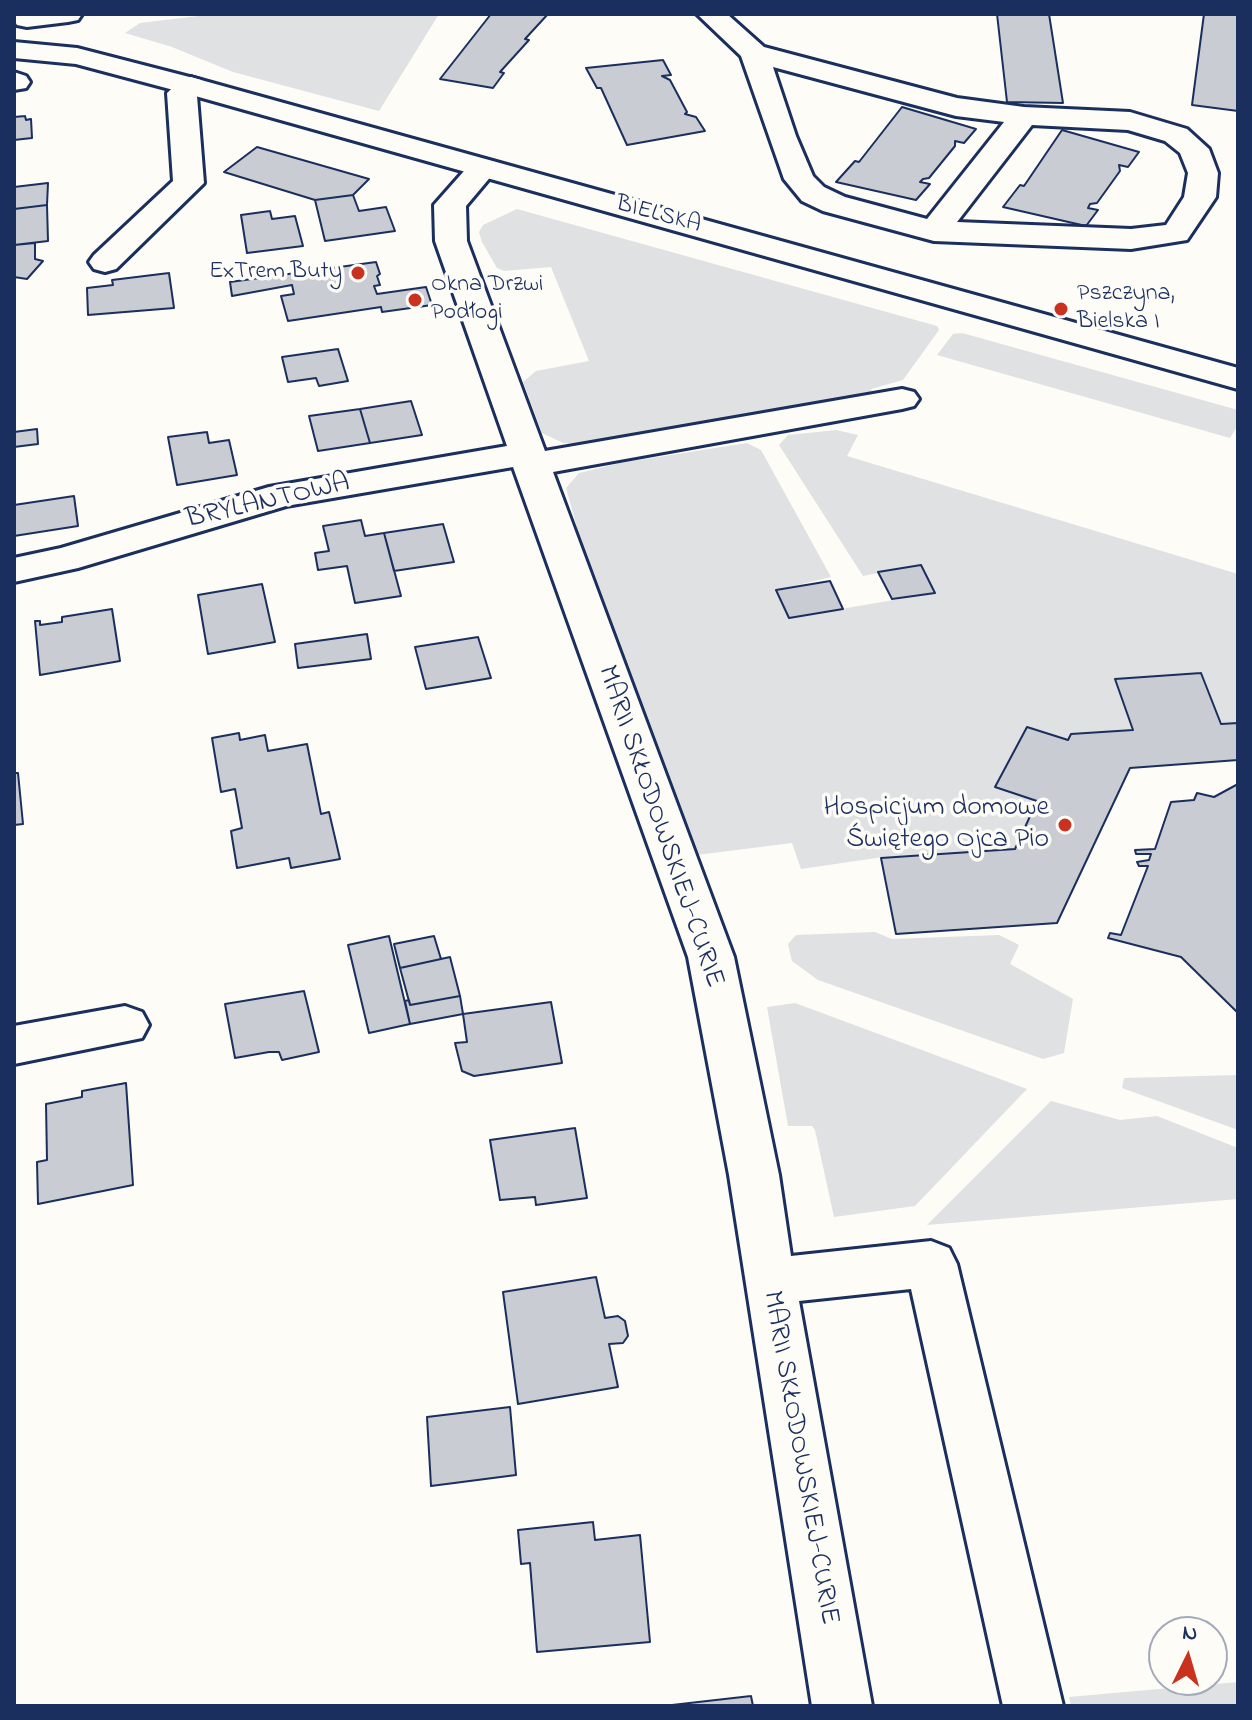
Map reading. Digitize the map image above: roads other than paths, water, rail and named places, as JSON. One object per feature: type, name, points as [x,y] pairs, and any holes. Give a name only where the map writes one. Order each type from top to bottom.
[{"type":"street","points":[[21,28],[68,14]]},
{"type":"street","points":[[711,14],[754,53],[956,107],[1024,116],[1130,121],[1176,135],[1194,149],[1203,173],[1200,197],[1176,233],[1150,238],[934,231],[834,204],[813,194],[799,179],[781,136],[754,53]]},
{"type":"street","name":"BIELSKA","points":[[21,28],[77,56],[1238,379]]},
{"type":"street","points":[[105,262],[189,183],[182,93],[191,86]]},
{"type":"street","points":[[934,231],[1024,116]]},
{"type":"street","name":"MARII SKŁODOWSKIEJ-CURIE","points":[[483,168],[450,205],[451,241],[527,459],[711,957],[754,1175],[769,1281],[842,1706]]},
{"type":"street","name":"BRYLANTOWA","points":[[14,570],[65,559],[282,495],[902,399]]},
{"type":"street","points":[[825,412],[882,428]]},
{"type":"street","points":[[14,1045],[125,1025]]},
{"type":"street","points":[[769,1281],[931,1264],[1033,1706]]},
{"type":"place","name":"ExTrem Buty","points":[[358,273]]},
{"type":"place","name":"Okna Drzwi Podłogi","points":[[415,300]]},
{"type":"place","name":"Pszczyna, Bielska I","points":[[1061,309]]},
{"type":"place","name":"Hospicjum domowe Świętego Ojca Pio","points":[[1065,825]]}]
